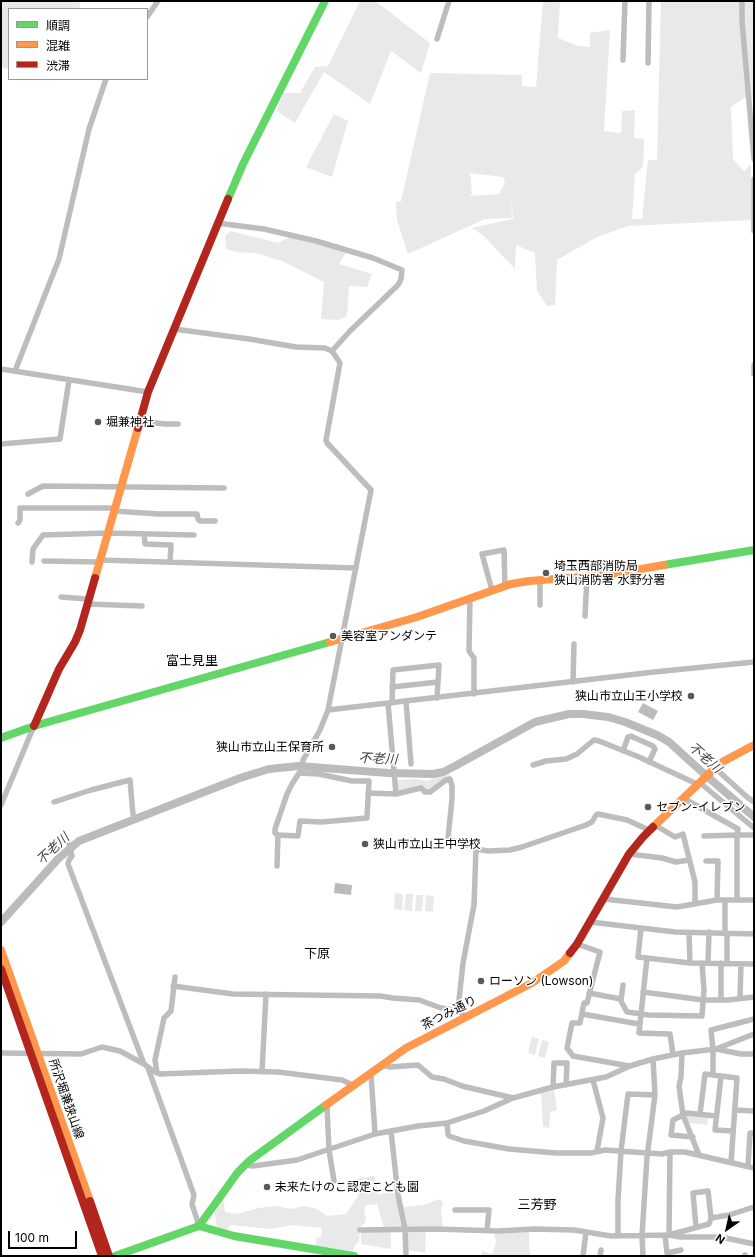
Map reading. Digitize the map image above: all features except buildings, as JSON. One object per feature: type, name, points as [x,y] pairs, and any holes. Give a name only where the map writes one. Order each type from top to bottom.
[{"type":"street","points":[[148,16],[158,1]]},
{"type":"street","points":[[1,805],[59,669],[77,636],[108,534],[148,392],[217,222],[244,164],[325,1]]},
{"type":"street","points":[[437,39],[449,1]]},
{"type":"street","points":[[622,60],[625,1]]},
{"type":"street","points":[[648,63],[649,1]]},
{"type":"street","points":[[742,1],[742,21],[754,159]]},
{"type":"street","points":[[15,371],[59,259],[89,129],[106,80]]},
{"type":"street","points":[[754,179],[754,231]]},
{"type":"street","points":[[217,222],[316,241],[372,258],[402,270],[401,280],[398,285],[350,331],[332,351]]},
{"type":"street","points":[[174,329],[296,347],[325,348],[332,351],[340,363],[326,440],[327,443],[371,490],[328,710],[320,730],[303,762],[302,773]]},
{"type":"street","points":[[754,365],[754,374]]},
{"type":"street","points":[[1,369],[148,392]]},
{"type":"street","points":[[1,444],[60,439],[69,380]]},
{"type":"street","points":[[140,421],[178,424]]},
{"type":"street","points":[[28,494],[43,486],[224,488]]},
{"type":"street","points":[[18,523],[20,520],[20,508],[114,509],[160,514],[197,514],[200,521],[215,521]]},
{"type":"street","points":[[144,534],[145,544],[172,544],[170,562]]},
{"type":"street","points":[[32,562],[33,549],[44,535],[194,535]]},
{"type":"street","points":[[492,590],[482,554],[504,550],[505,586]]},
{"type":"street","points":[[1,738],[34,726],[342,639],[417,616],[505,586],[529,581],[620,573],[754,550]]},
{"type":"street","points":[[44,561],[170,562],[356,568]]},
{"type":"street","points":[[585,616],[587,577]]},
{"type":"street","points":[[540,581],[540,605]]},
{"type":"street","points":[[61,596],[88,602],[142,606]]},
{"type":"street","points":[[470,598],[470,651],[474,658],[474,694]]},
{"type":"street","points":[[573,682],[574,644]]},
{"type":"street","points":[[328,710],[654,672],[754,662]]},
{"type":"street","points":[[396,794],[390,703],[392,670],[439,665],[437,698]]},
{"type":"street","points":[[392,686],[438,682]]},
{"type":"street","points":[[406,701],[411,764]]},
{"type":"street","points":[[623,751],[628,737],[631,736],[653,746],[655,749],[649,762]]},
{"type":"street","points":[[533,766],[546,761],[566,759],[576,754],[594,740],[599,741],[699,782],[754,828]]},
{"type":"street","name":"茶つみ通り","points":[[199,1226],[230,1182],[264,1149],[327,1106],[406,1048],[545,976],[564,961],[577,944],[636,845],[652,827],[715,768],[724,761],[754,745]]},
{"type":"street","points":[[715,768],[754,802]]},
{"type":"street","points":[[277,866],[278,835],[275,832],[275,829],[287,794],[299,773],[369,781],[367,818],[322,822],[300,821],[298,836],[278,835]]},
{"type":"street","points":[[368,793],[396,794],[421,788],[425,792],[430,792],[447,779],[451,780],[452,799],[447,834],[448,838],[460,844],[473,846],[476,849],[493,851],[516,849],[586,825],[592,822],[598,814],[652,827],[675,837],[682,834],[695,882],[695,904]]},
{"type":"street","points":[[54,802],[91,790],[130,780],[133,814]]},
{"type":"street","points":[[683,798],[738,829],[737,900]]},
{"type":"street","points":[[704,836],[754,835]]},
{"type":"street","points":[[69,844],[72,856],[68,864],[194,1195],[192,1204],[199,1226]]},
{"type":"street","points":[[465,1017],[458,1008],[462,970],[474,905],[476,849]]},
{"type":"street","points":[[630,854],[662,858],[676,862],[689,860]]},
{"type":"street","points":[[706,861],[718,861],[717,900]]},
{"type":"street","points":[[604,899],[678,907],[717,900],[754,900]]},
{"type":"street","points":[[721,1000],[726,933],[725,900]]},
{"type":"street","points":[[590,922],[689,933],[709,932],[754,934]]},
{"type":"street","points":[[641,928],[638,957],[690,963],[754,964]]},
{"type":"street","points":[[708,963],[709,932]]},
{"type":"street","points":[[689,933],[690,963]]},
{"type":"street","points":[[577,944],[590,950],[600,952],[587,1003],[584,1003],[580,1023],[572,1023],[566,1048],[573,1056],[629,1066]]},
{"type":"street","name":"所沢堀兼狭山線","points":[[1,950],[102,1256]]},
{"type":"street","points":[[647,958],[639,1033],[670,1034],[673,1054]]},
{"type":"street","points":[[623,985],[621,999],[627,1012],[640,1014],[702,1016],[704,990],[702,963]]},
{"type":"street","points":[[740,998],[741,964]]},
{"type":"street","name":"所沢堀兼狭山線","points":[[1,970],[34,1053],[109,1256]]},
{"type":"street","points":[[157,1073],[155,1060],[164,1018],[171,1011],[175,977]]},
{"type":"street","points":[[173,986],[233,994],[380,996],[419,1000],[441,1008],[459,1011]]},
{"type":"street","points":[[643,992],[703,1000],[754,997]]},
{"type":"street","points":[[589,993],[621,999]]},
{"type":"street","points":[[262,1072],[266,994]]},
{"type":"street","points":[[582,1014],[639,1024]]},
{"type":"street","points":[[713,1075],[714,1049],[711,1030],[754,1019]]},
{"type":"street","points":[[245,1166],[297,1160],[391,1130],[447,1123],[484,1111],[513,1098],[606,1077],[629,1066],[673,1054],[714,1049],[754,1034]]},
{"type":"street","points":[[1,1053],[81,1054],[102,1047],[120,1051],[157,1073],[278,1072],[338,1080],[355,1086]]},
{"type":"street","points":[[714,1049],[735,1053],[754,1054]]},
{"type":"street","points":[[682,1053],[679,1086],[683,1115],[699,1155]]},
{"type":"street","points":[[643,1256],[642,1236],[647,1153],[655,1095],[653,1059]]},
{"type":"street","points":[[553,1088],[554,1062],[567,1063],[566,1085]]},
{"type":"street","points":[[382,1065],[390,1067],[418,1065],[432,1077],[513,1098]]},
{"type":"street","points":[[371,1074],[375,1134]]},
{"type":"street","points":[[700,1114],[703,1078],[705,1074],[737,1078],[731,1163]]},
{"type":"street","points":[[721,1076],[715,1130],[733,1131]]},
{"type":"street","points":[[593,1080],[603,1118],[597,1151]]},
{"type":"street","points":[[618,1236],[618,1200],[621,1151],[628,1094],[655,1095]]},
{"type":"street","points":[[327,1106],[329,1150],[334,1181]]},
{"type":"street","points":[[735,1110],[754,1111]]},
{"type":"street","points":[[693,1137],[672,1135],[673,1120],[687,1113],[716,1116]]},
{"type":"street","points":[[447,1123],[449,1136],[464,1141],[509,1149],[556,1153],[591,1153],[605,1150],[662,1154],[670,1152],[685,1152],[754,1168]]},
{"type":"street","points":[[391,1130],[398,1195],[405,1229],[406,1256]]},
{"type":"street","points":[[748,1166],[750,1133],[754,1134]]},
{"type":"street","points":[[670,1152],[667,1254],[681,1250]]},
{"type":"street","points":[[667,1235],[709,1224],[711,1218],[708,1191],[693,1193],[696,1227]]},
{"type":"street","points":[[711,1218],[729,1215],[754,1207]]},
{"type":"street","points":[[455,1210],[490,1210],[487,1230]]},
{"type":"street","points":[[115,1256],[199,1226],[246,1238],[354,1256]]},
{"type":"street","points":[[360,1230],[574,1230],[618,1236],[667,1235],[680,1237],[720,1237],[754,1244]]},
{"type":"street","points":[[583,1256],[586,1232]]},
{"type":"street","points":[[600,1256],[601,1250]]},
{"type":"shaded area","points":[[1,1],[81,1],[79,8],[8,8],[8,69],[1,67]]},
{"type":"shaded area","points":[[360,1],[375,1],[430,43],[421,73],[391,51],[370,104],[324,72],[295,123],[277,111],[283,93],[300,93],[315,67],[328,66]]},
{"type":"shaded area","points":[[543,1],[560,1],[558,38],[578,46],[590,47],[590,33],[610,30],[604,131],[621,133],[622,111],[635,110],[634,138],[644,139],[643,167],[635,174],[632,219],[642,219],[648,160],[657,160],[661,1],[754,1],[754,98],[744,98],[731,107],[733,159],[744,171],[751,164],[751,220],[628,226],[597,237],[557,260],[555,305],[547,306],[537,291],[535,253],[516,245],[515,269],[484,236],[472,228],[513,219],[511,197],[512,218],[485,219],[408,254],[397,220],[396,202],[404,201],[401,201],[430,73],[522,75],[522,86],[536,87]],"holes":[[[470,173],[503,177],[505,182],[499,194],[470,196],[472,193]]]},
{"type":"shaded area","points":[[334,114],[348,121],[332,177],[306,167]]},
{"type":"shaded area","points":[[230,231],[278,243],[287,238],[298,238],[346,252],[339,264],[372,274],[367,287],[349,286],[347,316],[339,320],[321,319],[324,282],[282,261],[255,253],[237,252],[226,249],[225,236]]},
{"type":"shaded area","points":[[643,703],[658,711],[653,720],[638,712]]},
{"type":"shaded area","points":[[449,773],[450,776],[431,790],[398,791],[397,780],[417,779],[428,781]]},
{"type":"shaded area","points":[[335,883],[352,885],[351,895],[334,893]]},
{"type":"shaded area","points":[[395,893],[403,894],[402,910],[394,909]]},
{"type":"shaded area","points":[[406,894],[413,894],[412,911],[404,910]]},
{"type":"shaded area","points":[[416,895],[423,895],[422,911],[415,911]]},
{"type":"shaded area","points":[[426,895],[434,896],[433,912],[425,911]]},
{"type":"shaded area","points":[[532,1037],[539,1039],[535,1055],[528,1053]]},
{"type":"shaded area","points":[[542,1040],[549,1042],[545,1058],[538,1056]]},
{"type":"shaded area","points":[[554,1089],[557,1110],[550,1112],[549,1128],[543,1127],[541,1092]]},
{"type":"shaded area","points":[[687,1115],[708,1117],[707,1125],[689,1123],[686,1117]]},
{"type":"shaded area","points":[[375,1176],[378,1194],[394,1193],[404,1207],[423,1205],[440,1199],[443,1204],[441,1210],[443,1228],[426,1228],[425,1253],[407,1250],[407,1227],[384,1228],[377,1204],[367,1205],[364,1210],[366,1218],[365,1223],[360,1227],[359,1242],[355,1245],[353,1251],[316,1246],[316,1238],[321,1237],[322,1228],[293,1225],[271,1229],[230,1225],[227,1230],[217,1228],[214,1209],[223,1197],[225,1212],[238,1214],[258,1208],[276,1206],[291,1209],[305,1206],[317,1209],[327,1216],[346,1214],[358,1196],[355,1179]]},
{"type":"shaded area","points":[[391,1230],[391,1249],[361,1244],[361,1231]]},
{"type":"shaded area","points":[[529,1231],[529,1247],[531,1256],[481,1256],[482,1251],[492,1254],[496,1241],[494,1235],[498,1233]]},
{"type":"waterway","name":"不老川","points":[[1,922],[58,859],[79,841],[240,778],[269,769],[299,766],[388,773],[433,774],[443,772],[455,766],[535,722],[569,714],[608,717],[657,735],[669,742],[754,817]]},
{"type":"traffic: fast","points":[[228,199],[243,164],[325,1]]},
{"type":"traffic: fast","points":[[664,565],[754,550]]},
{"type":"traffic: fast","points":[[1,738],[34,726],[330,642]]},
{"type":"traffic: fast","points":[[115,1256],[199,1226],[238,1172],[249,1161],[326,1105]]},
{"type":"traffic: fast","points":[[199,1226],[234,1236],[354,1256]]},
{"type":"traffic: slow","points":[[95,578],[138,428]]},
{"type":"traffic: slow","points":[[330,642],[417,617],[511,584],[529,581],[606,575],[664,565]]},
{"type":"traffic: slow","points":[[653,827],[715,768],[724,761],[754,745]]},
{"type":"traffic: slow","points":[[1,950],[90,1201]]},
{"type":"traffic: slow","points":[[326,1105],[406,1048],[532,983],[564,961],[570,953]]},
{"type":"traffic: jam","points":[[138,428],[148,392],[228,199]]},
{"type":"traffic: jam","points":[[34,726],[59,669],[75,642],[80,630],[95,578]]},
{"type":"traffic: jam","points":[[570,953],[577,944],[629,854],[653,827]]},
{"type":"traffic: jam","points":[[1,969],[102,1256]]},
{"type":"traffic: jam","points":[[90,1201],[109,1256]]},
{"type":"place","name":"堀兼神社","points":[[98,422]]},
{"type":"place","name":"埼玉西部消防局 狭山消防署 水野分署","points":[[546,573]]},
{"type":"place","name":"美容室アンダンテ","points":[[333,636]]},
{"type":"place","name":"狭山市立山王小学校","points":[[691,696]]},
{"type":"place","name":"狭山市立山王保育所","points":[[332,747]]},
{"type":"place","name":"セブン-イレブン","points":[[648,807]]},
{"type":"place","name":"狭山市立山王中学校","points":[[365,844]]},
{"type":"place","name":"ローソン (Lowson)","points":[[481,981]]},
{"type":"place","name":"未来たけのこ認定こども園","points":[[267,1187]]},
{"type":"district","name":"富士見里","points":[[192,661]]},
{"type":"district","name":"下原","points":[[317,954]]},
{"type":"district","name":"三芳野","points":[[537,1205]]}]
